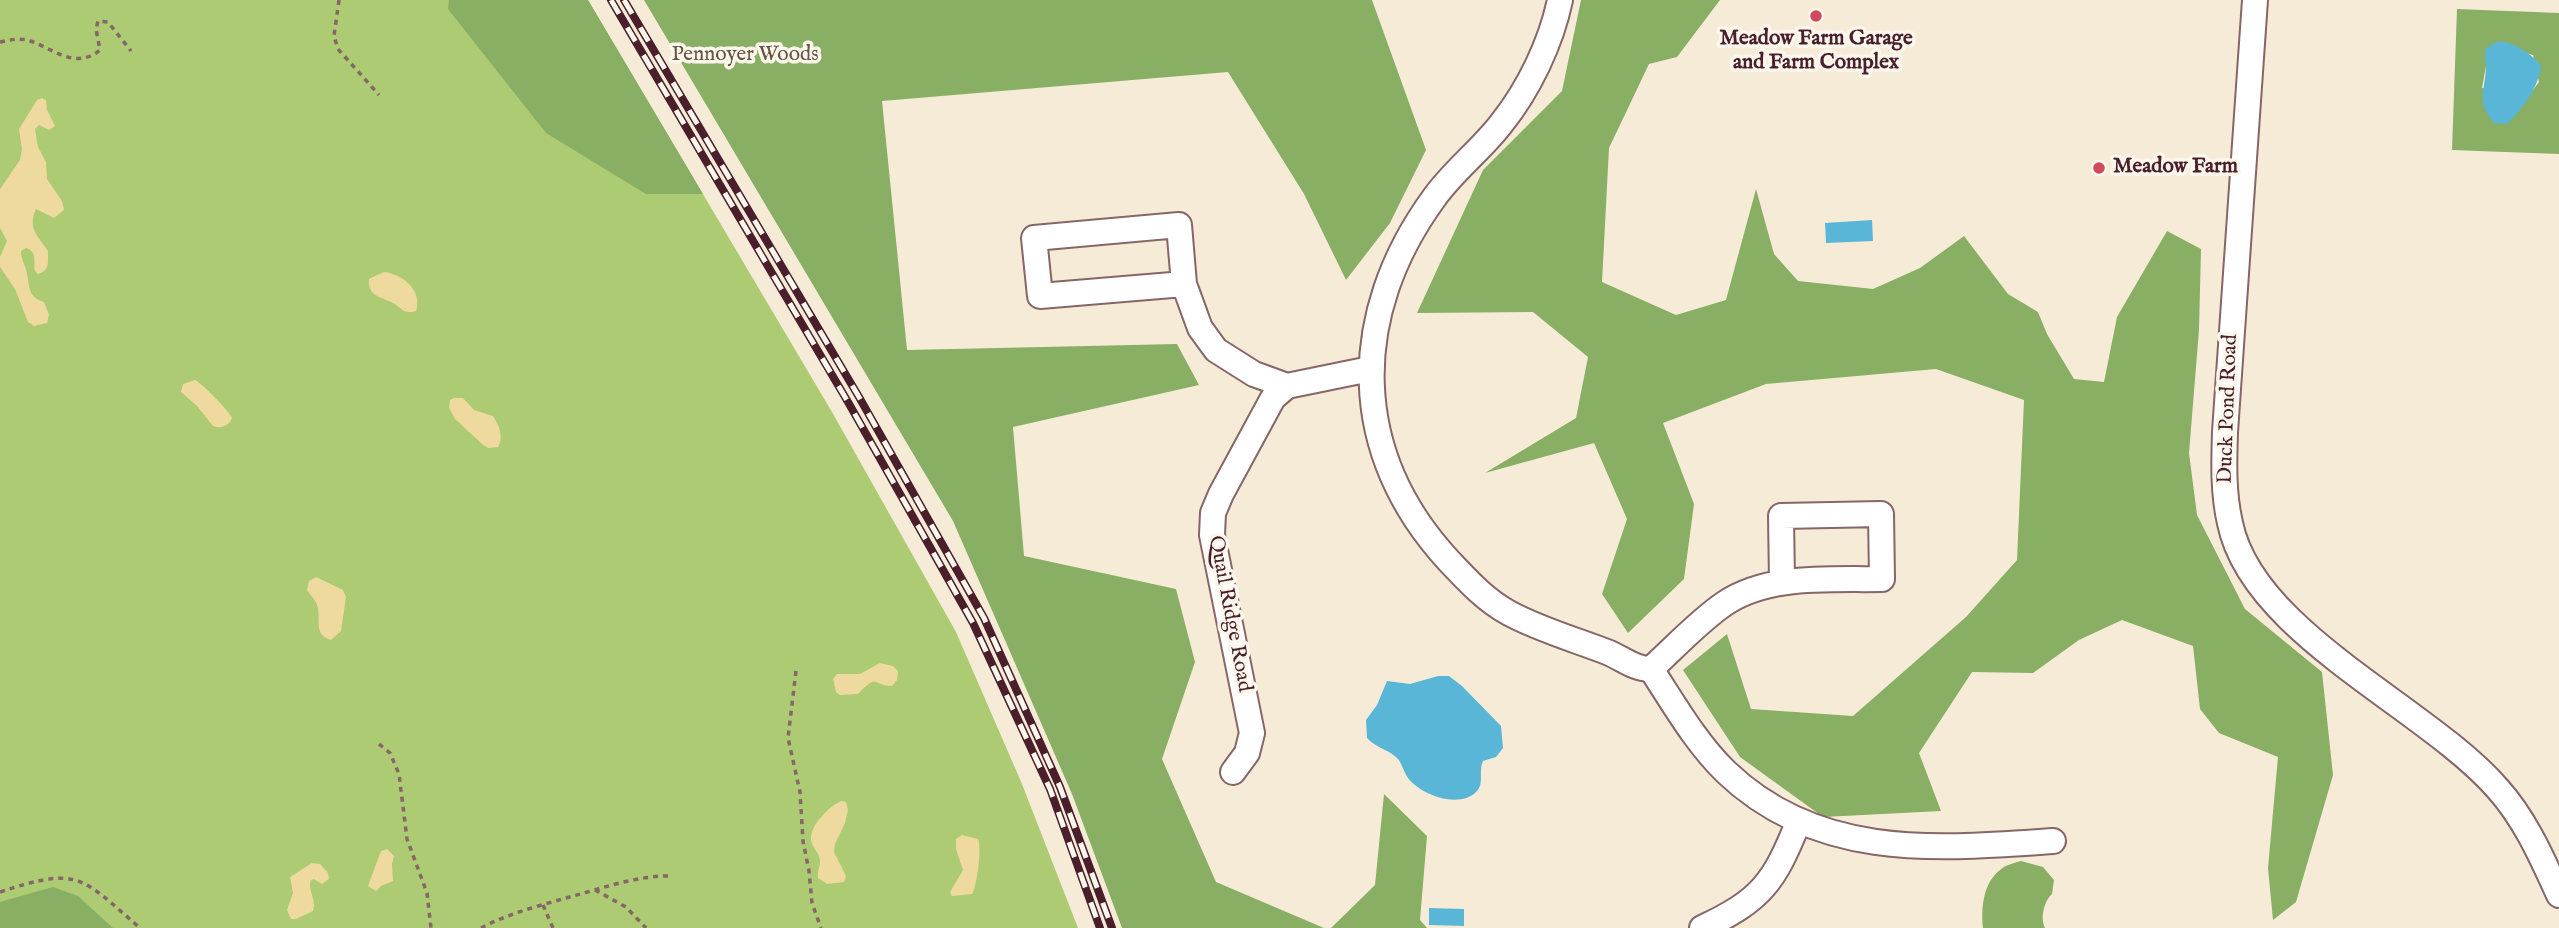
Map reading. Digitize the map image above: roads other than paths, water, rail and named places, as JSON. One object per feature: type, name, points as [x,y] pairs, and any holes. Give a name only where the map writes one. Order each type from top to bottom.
[{"type":"street","points":[[1560,0],[1548,40],[1523,92],[1501,124],[1434,197],[1392,276],[1378,315],[1370,369],[1372,403],[1384,458],[1400,495],[1431,541],[1474,587],[1508,613],[1613,655],[1639,669],[1651,669],[1724,603],[1782,582],[1882,579],[1881,514],[1781,516],[1782,582]]},
{"type":"street","name":"Duck Pond Road","points":[[2255,0],[2225,432],[2224,474],[2230,524],[2239,550],[2252,572],[2268,595],[2292,621],[2466,758],[2499,790],[2534,842],[2559,895]]},
{"type":"street","points":[[1184,284],[1040,296],[1034,238],[1180,225],[1184,284],[1200,328],[1216,350],[1254,374],[1287,386],[1370,369]]},
{"type":"street","name":"Quail Ridge Road","points":[[1233,772],[1247,753],[1252,733],[1212,535],[1213,513],[1273,398],[1287,386]]},
{"type":"street","points":[[1651,669],[1697,737],[1724,770],[1753,796],[1798,822],[1849,839],[1918,846],[1964,847],[2053,841]]},
{"type":"street","points":[[1702,928],[1728,916],[1760,893],[1781,864],[1798,822]]},
{"type":"water","points":[[2501,41],[2523,50],[2541,66],[2537,83],[2529,98],[2507,124],[2494,123],[2483,102],[2485,50]]},
{"type":"water","points":[[1872,220],[1873,241],[1826,243],[1825,223]]},
{"type":"water","points":[[1438,676],[1449,676],[1462,686],[1501,726],[1503,748],[1496,757],[1483,761],[1479,789],[1469,797],[1460,799],[1440,798],[1422,790],[1408,778],[1398,759],[1367,738],[1366,720],[1377,705],[1387,681],[1410,684]]},
{"type":"water","points":[[1429,908],[1464,909],[1464,926],[1429,925]]},
{"type":"railway","points":[[611,0],[848,402],[973,623],[1050,789],[1100,928]]},
{"type":"railway","points":[[624,0],[859,397],[984,618],[1060,787],[1112,928]]},
{"type":"place","name":"Meadow Farm Garage and Farm Complex","points":[[1816,16]]},
{"type":"place","name":"Meadow Farm","points":[[2099,168]]},
{"type":"park label","name":"Pennoyer Woods","points":[[745,56]]}]
